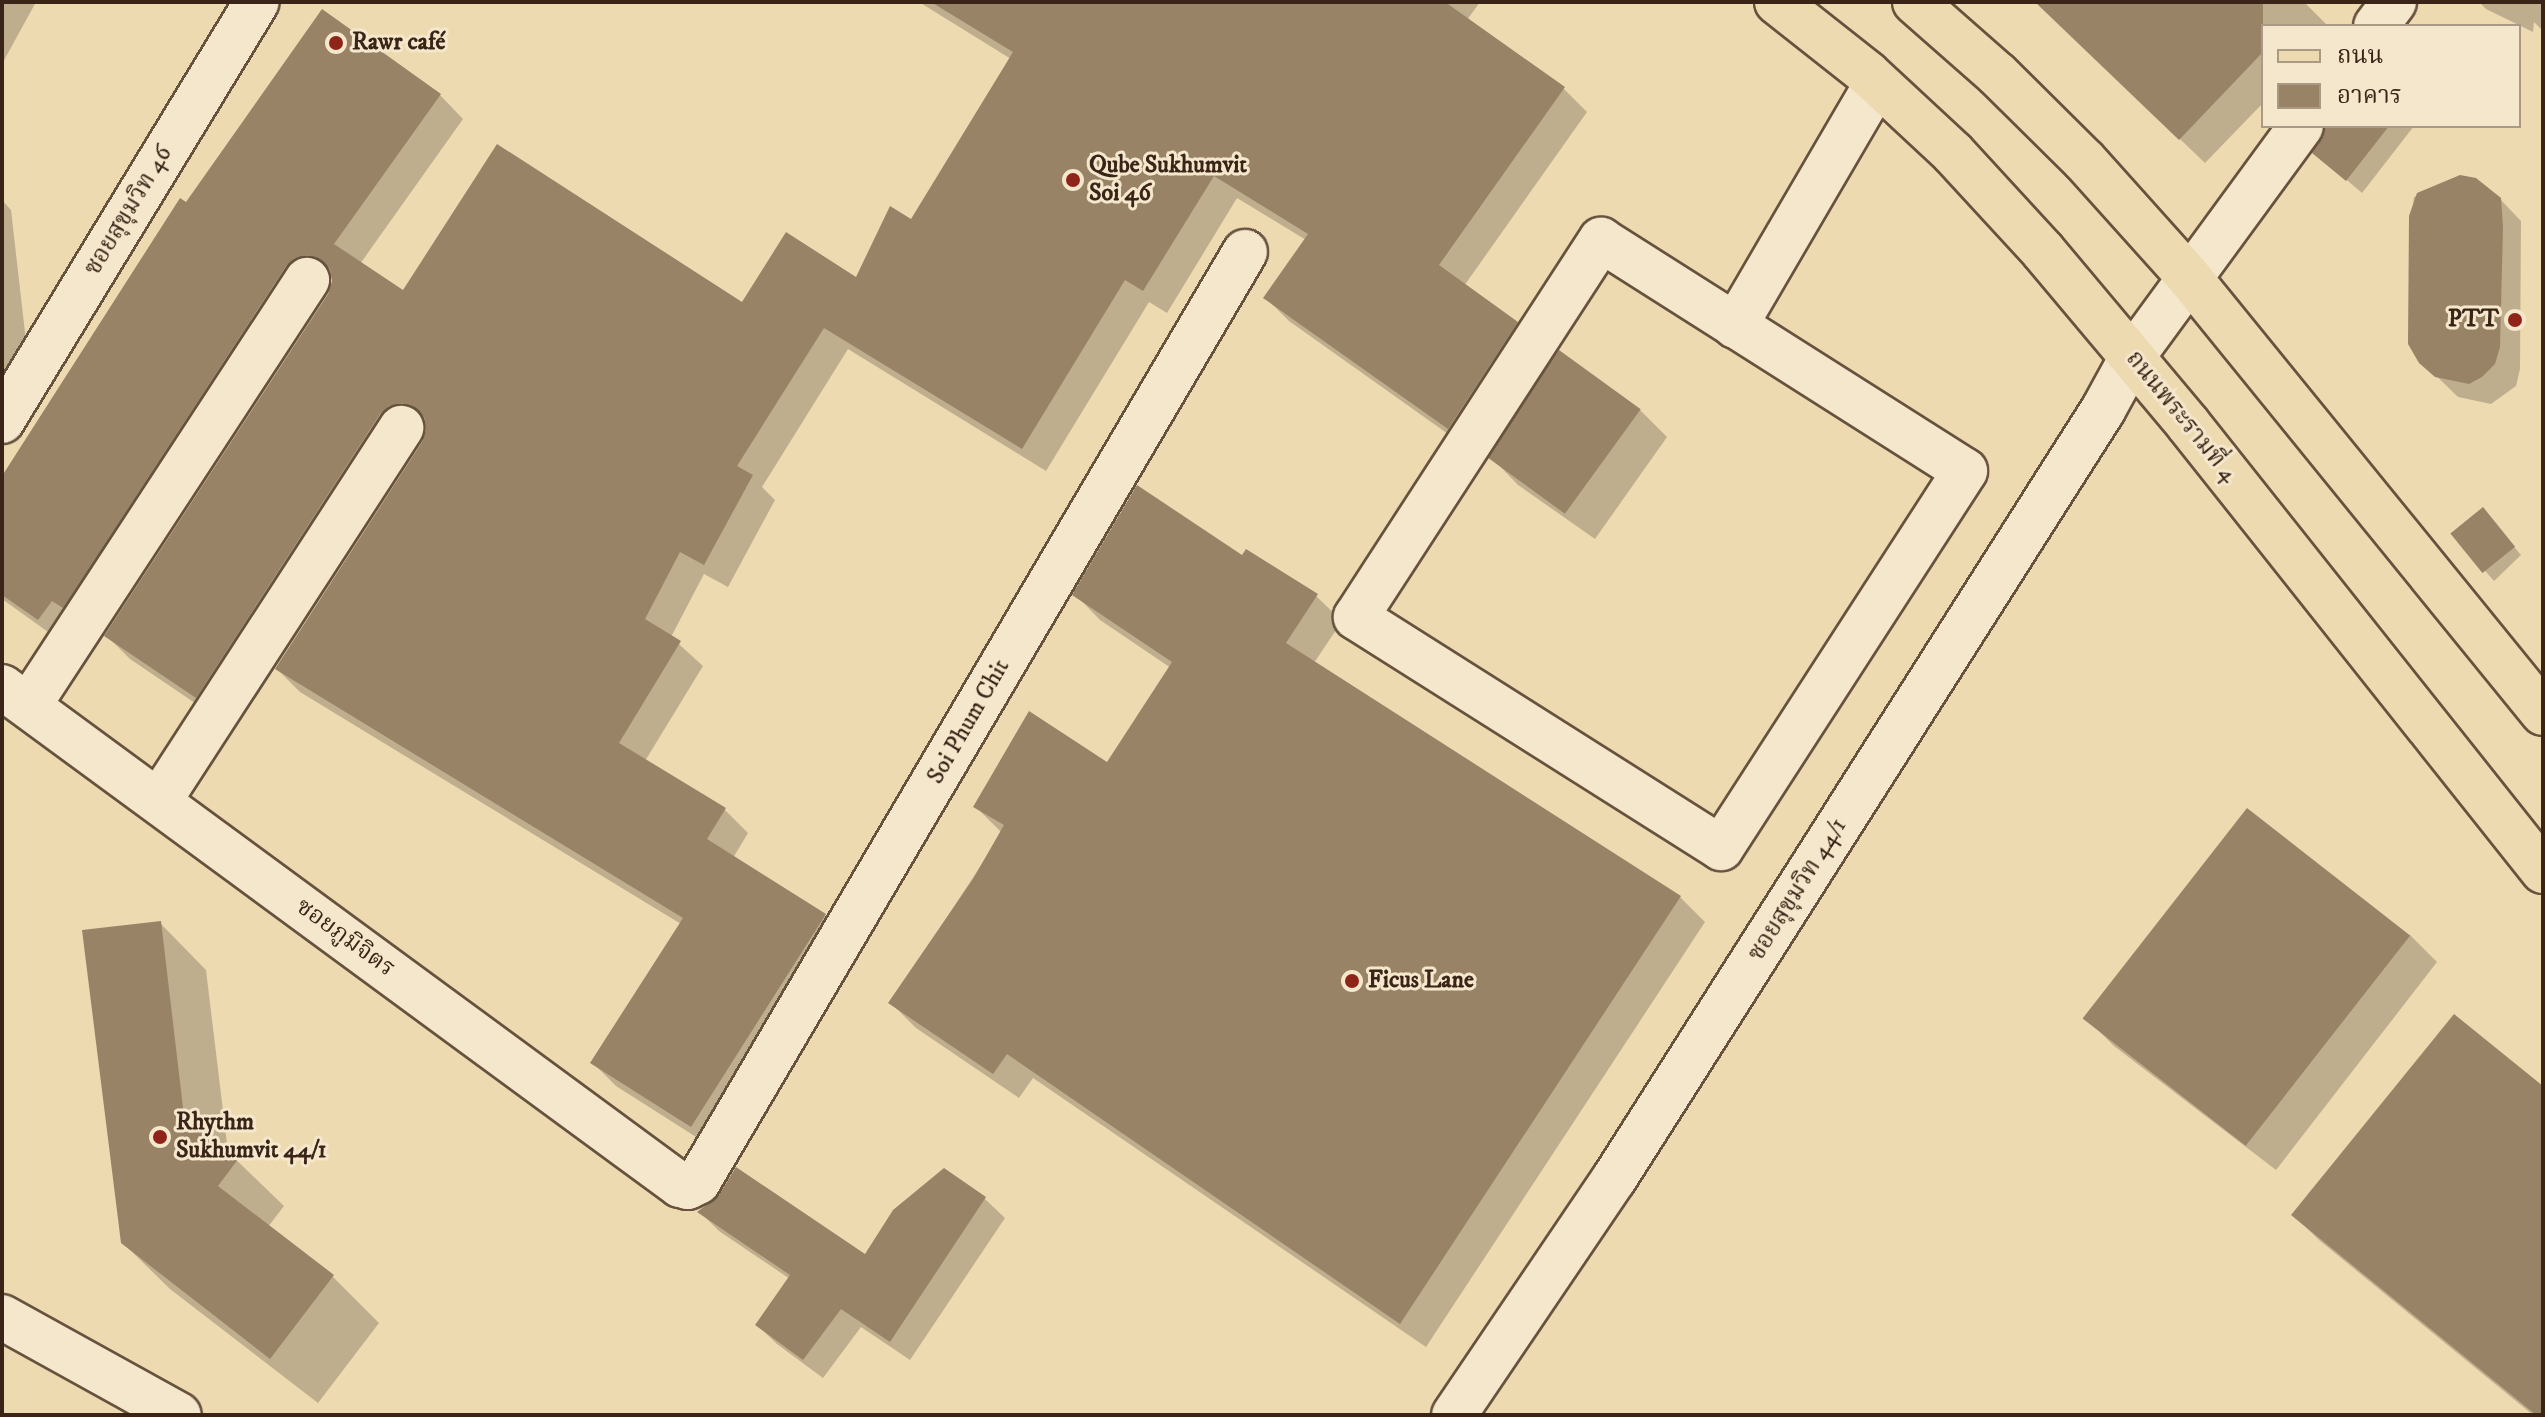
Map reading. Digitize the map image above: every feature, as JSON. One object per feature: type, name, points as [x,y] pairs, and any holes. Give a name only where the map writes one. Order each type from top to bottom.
[{"type":"main road","name":"ถนนพระรามที่ 4","points":[[1777,2],[1877,83],[1953,153],[2132,357],[2543,871]]},
{"type":"main road","points":[[1915,2],[1997,74],[2084,160],[2188,276],[2543,713]]},
{"type":"street","name":"ซอยสุขุมวิท 46","points":[[2,421],[257,2]]},
{"type":"street","points":[[2378,24],[2394,2]]},
{"type":"street","points":[[1735,326],[1877,83]]},
{"type":"street","name":"ซอยสุขุมวิท 44/1","points":[[1454,1415],[1614,1179],[2103,410],[2132,357],[2188,276],[2299,128]]},
{"type":"street","points":[[1601,240],[1735,326],[1965,471],[1721,848],[1356,617],[1601,240]]},
{"type":"street","name":"Soi Phum Chit","points":[[688,1187],[698,1182],[1245,252]]},
{"type":"street","points":[[16,696],[307,280]]},
{"type":"street","points":[[159,801],[401,428]]},
{"type":"street","name":"ซอยภูมิจิตร","points":[[16,696],[680,1185],[688,1187]]},
{"type":"street","points":[[2,1317],[179,1415]]},
{"type":"building","points":[[931,2],[1445,2],[1565,87],[1439,265],[1518,322],[1448,429],[1263,298],[1308,234],[1214,176],[1143,291],[1125,280],[1022,449],[824,328],[737,466],[753,475],[704,565],[680,552],[645,619],[681,641],[619,743],[726,808],[707,839],[826,914],[691,1127],[590,1063],[683,918],[275,669],[422,442],[426,429],[424,417],[415,408],[402,403],[389,406],[380,414],[196,698],[104,636],[328,294],[332,281],[330,269],[321,260],[308,255],[295,258],[286,266],[63,608],[52,601],[38,620],[2,595],[2,476],[180,198],[186,202],[322,9],[441,94],[334,244],[403,290],[497,144],[742,302],[786,232],[856,277],[890,206],[911,219],[1013,52]]},
{"type":"building","points":[[2035,2],[2263,2],[2261,54],[2179,140]]},
{"type":"building","points":[[2325,128],[2387,128],[2346,181],[2312,153]]},
{"type":"building","points":[[2460,175],[2476,178],[2501,198],[2503,227],[2500,347],[2495,364],[2469,384],[2435,377],[2419,363],[2408,344],[2409,216],[2417,193]]},
{"type":"building","points":[[1559,350],[1641,409],[1565,514],[1483,454]]},
{"type":"building","name":"Ficus Lane","points":[[1137,485],[1242,555],[1246,549],[1318,594],[1286,643],[1681,896],[1400,1324],[1007,1054],[993,1074],[888,1003],[973,879],[1004,825],[973,807],[1029,711],[1107,762],[1172,662],[1072,595]]},
{"type":"building","points":[[2483,507],[2515,547],[2482,573],[2450,533]]},
{"type":"building","points":[[2247,808],[2410,935],[2246,1146],[2083,1018]]},
{"type":"building","name":"Rhythm Sukhumvit 44/1","points":[[161,921],[184,1116],[239,1158],[218,1186],[334,1275],[270,1359],[121,1243],[82,930]]},
{"type":"building","points":[[2454,1014],[2543,1086],[2543,1415],[2536,1415],[2291,1215]]},
{"type":"building","points":[[736,1167],[865,1254],[893,1210],[944,1168],[986,1197],[890,1342],[841,1309],[803,1360],[755,1325],[790,1275],[697,1212],[719,1195]]},
{"type":"place","name":"Rawr café","points":[[336,43]]},
{"type":"place","name":"Qube Sukhumvit Soi 46","points":[[1073,180]]},
{"type":"place","name":"PTT","points":[[2515,320]]},
{"type":"place","name":"Ficus Lane","points":[[1352,981]]},
{"type":"place","name":"Rhythm Sukhumvit 44/1","points":[[160,1137]]}]
